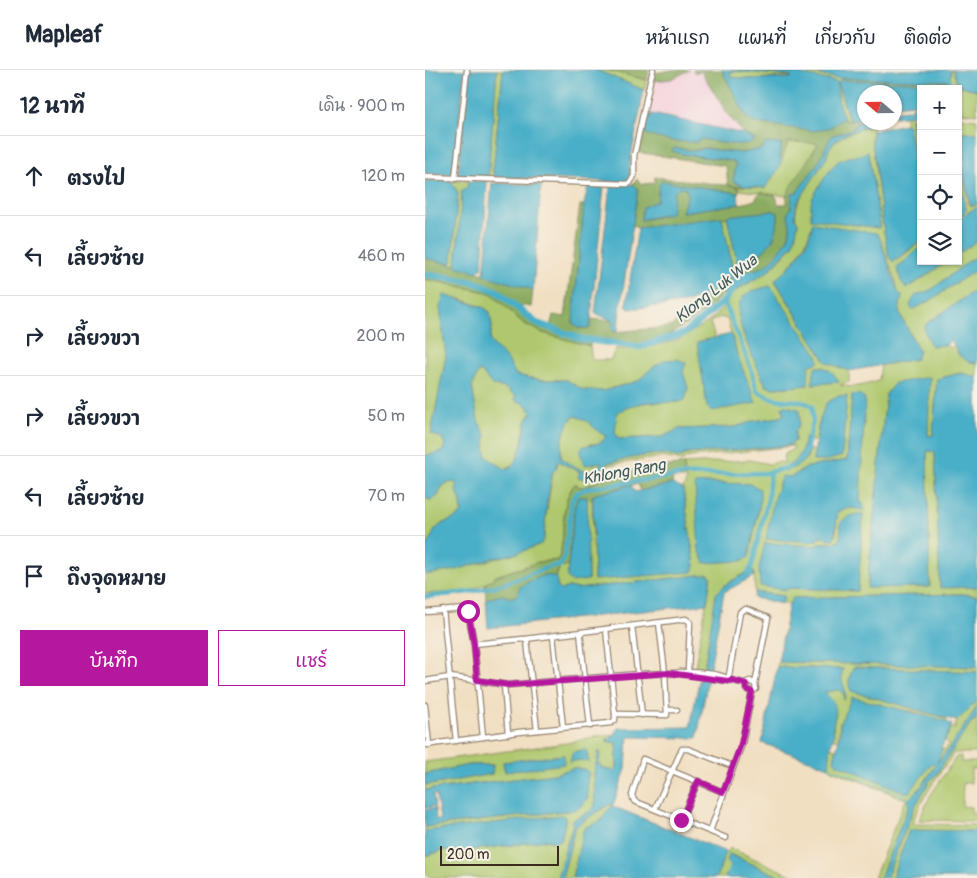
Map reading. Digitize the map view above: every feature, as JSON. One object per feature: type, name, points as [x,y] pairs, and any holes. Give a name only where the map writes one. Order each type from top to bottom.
[{"type":"street","points":[[455,178],[467,70]]},
{"type":"street","points":[[425,178],[631,183],[634,176],[634,156],[650,80],[653,71],[659,70]]},
{"type":"street","points":[[710,831],[741,744],[752,692],[756,689],[755,684],[768,618],[746,609],[740,612],[729,680]]},
{"type":"street","points":[[443,610],[456,741]]},
{"type":"street","points":[[425,612],[467,610],[474,644],[483,737]]},
{"type":"street","points":[[474,644],[686,619],[691,622],[688,672]]},
{"type":"street","points":[[615,714],[666,716],[665,673],[659,623]]},
{"type":"street","points":[[632,626],[639,674],[642,715]]},
{"type":"street","points":[[425,705],[427,745],[537,730],[611,723],[615,720],[615,714],[606,629]]},
{"type":"street","points":[[579,632],[590,726]]},
{"type":"street","points":[[553,636],[563,727]]},
{"type":"street","points":[[525,639],[537,730]]},
{"type":"street","points":[[677,673],[688,672],[701,675]]},
{"type":"street","points":[[425,677],[477,680],[504,685],[639,674],[677,673],[710,676],[746,684],[750,681],[755,684]]},
{"type":"street","points":[[425,681],[439,678]]},
{"type":"street","points":[[746,684],[746,689],[752,692]]},
{"type":"street","points":[[504,685],[508,734]]},
{"type":"street","points":[[667,710],[677,710]]},
{"type":"street","points":[[655,809],[679,752],[684,748],[732,766]]},
{"type":"street","points":[[723,792],[643,756],[632,799],[726,838]]},
{"type":"street","points":[[681,820],[698,781]]},
{"type":"shaded area","points":[[693,70],[695,73],[701,71],[728,115],[744,134],[646,112],[654,81],[671,79]]},
{"type":"green space","points":[[497,70],[503,70],[494,177],[488,177]]},
{"type":"green space","points":[[596,70],[607,70],[647,80],[644,90]]},
{"type":"green space","points":[[607,70],[649,70],[647,80]]},
{"type":"green space","points":[[672,70],[690,70],[671,79],[654,81],[655,73]]},
{"type":"green space","points":[[693,70],[722,70],[746,117],[831,127],[844,118],[845,121],[857,121],[853,129],[831,136],[819,162],[793,198],[788,216],[790,229],[785,244],[771,262],[759,269],[739,272],[766,248],[775,235],[778,213],[773,211],[650,228],[632,226],[638,189],[633,184],[637,179],[642,184],[654,183],[655,177],[733,186],[728,185],[726,166],[636,152],[646,112],[652,114],[645,128],[730,144],[755,140],[744,134],[728,115],[701,71],[695,73]],"holes":[[[788,142],[818,144],[790,188],[787,204],[778,204],[776,196],[760,192],[755,200],[745,203],[683,212],[688,194],[686,188],[680,187],[674,193],[663,216],[641,220],[644,207],[657,201],[662,181],[738,193],[739,188],[734,186],[744,186],[740,181],[733,161],[682,154],[705,148],[745,153],[757,150],[766,143],[782,144],[779,157],[782,159]]]},
{"type":"green space","points":[[951,70],[953,70],[957,85],[946,85],[946,83],[838,84],[849,120],[845,121],[839,106],[837,82],[807,76],[809,73],[835,78],[949,81]]},
{"type":"green space","points":[[734,71],[791,76],[791,78],[753,79],[731,77],[730,73]]},
{"type":"green space","points":[[962,86],[977,90],[977,114],[962,112]]},
{"type":"green space","points":[[910,115],[917,153],[917,170],[908,126],[905,124],[905,116]]},
{"type":"green space","points":[[962,117],[977,119],[977,133],[962,131]]},
{"type":"green space","points":[[872,130],[884,232],[898,260],[917,244],[917,250],[897,268],[914,284],[942,265],[962,265],[962,251],[977,241],[977,255],[931,290],[915,296],[928,302],[977,269],[977,289],[926,324],[931,346],[946,345],[950,348],[955,346],[959,356],[975,363],[977,362],[977,377],[960,373],[937,379],[933,435],[928,436],[886,394],[867,587],[930,587],[927,451],[935,451],[940,587],[977,587],[977,596],[963,594],[793,598],[789,604],[782,604],[784,596],[755,592],[754,571],[750,572],[739,576],[718,593],[704,669],[701,671],[695,667],[711,576],[708,574],[577,589],[569,587],[561,590],[558,588],[556,580],[559,568],[568,565],[588,580],[587,497],[592,499],[594,579],[695,566],[683,489],[686,482],[684,464],[750,460],[769,464],[785,463],[783,458],[794,446],[691,457],[683,461],[661,457],[609,465],[593,483],[578,487],[576,483],[570,491],[565,510],[561,551],[558,560],[539,562],[496,576],[485,584],[469,591],[425,594],[425,575],[483,562],[541,544],[553,471],[556,469],[558,461],[580,472],[582,478],[592,477],[600,474],[607,463],[646,455],[663,454],[680,457],[686,454],[790,445],[795,441],[795,430],[784,414],[780,417],[754,421],[735,427],[679,429],[662,437],[619,439],[615,433],[617,413],[639,404],[679,402],[688,388],[683,372],[652,368],[638,381],[603,391],[583,390],[566,380],[541,380],[516,375],[509,362],[490,341],[492,327],[490,312],[483,307],[458,298],[440,307],[446,356],[431,434],[442,438],[445,444],[443,451],[425,456],[425,279],[491,293],[523,323],[543,333],[590,346],[592,360],[611,360],[615,349],[642,349],[677,340],[707,323],[727,304],[728,298],[737,290],[767,272],[793,245],[798,223],[796,216],[797,208],[805,189],[827,157],[833,144],[851,132]],"holes":[[[868,152],[880,223],[879,228],[847,157],[858,157]],[[812,226],[879,236],[895,279],[900,301],[899,312],[919,351],[916,359],[881,364],[879,380],[875,382],[854,386],[840,385],[849,382],[849,371],[826,362],[775,281],[802,249]],[[738,308],[807,385],[774,388],[766,386],[743,334]],[[720,317],[727,319],[738,357],[697,342],[715,338],[710,322]],[[816,367],[824,367],[839,382],[813,384]],[[852,395],[860,502],[863,503],[838,510],[836,536],[820,537],[817,540],[767,539],[779,482],[808,467],[847,460]],[[847,396],[825,461],[813,460],[815,451],[810,450],[807,458],[794,463],[801,456],[805,437],[807,436],[811,441],[816,441],[819,423],[826,403]],[[708,483],[750,484],[760,503],[749,557],[741,561],[695,485]],[[840,540],[858,591],[791,588],[785,590],[765,544],[816,546],[822,543]]]},
{"type":"green space","points":[[788,142],[818,144],[787,196],[739,190],[739,188],[733,187],[765,188]]},
{"type":"green space","points":[[962,172],[969,204],[977,204],[977,207],[962,216],[966,209],[962,190]]},
{"type":"green space","points":[[451,181],[469,181],[466,189],[462,190],[456,266],[451,264],[458,193]]},
{"type":"green space","points":[[580,205],[584,205],[573,323],[578,328],[590,328],[591,319],[614,321],[614,332],[670,327],[694,310],[708,294],[731,277],[729,288],[700,315],[660,338],[648,343],[637,344],[590,338],[590,346],[543,333],[523,323],[491,293],[425,279],[426,258],[469,269],[533,290],[531,307],[520,305],[523,317],[549,331],[553,315],[565,317]]},
{"type":"green space","points":[[727,216],[738,267],[743,267],[730,281],[733,270],[722,217]]},
{"type":"green space","points":[[481,371],[492,385],[505,388],[516,396],[515,400],[525,404],[532,413],[525,427],[517,458],[505,469],[487,457],[485,448],[486,435],[478,421],[472,387],[477,374]]},
{"type":"green space","points":[[574,416],[590,421],[606,436],[605,439],[597,444],[590,444],[592,465],[601,461],[599,468],[595,472],[584,471],[561,458],[561,447],[566,425]]},
{"type":"green space","points":[[684,464],[685,478],[673,478],[672,484],[641,491],[638,484],[631,485],[593,495],[592,499],[587,497],[575,506],[568,565],[559,568],[556,577],[544,575],[518,595],[510,598],[503,595],[486,599],[485,584],[496,576],[539,562],[558,560],[561,551],[567,500],[570,491],[576,483],[578,487],[585,487],[603,475]]},
{"type":"green space","points":[[446,482],[455,482],[457,486],[456,490],[461,501],[462,514],[439,526],[425,547],[425,498],[430,500],[438,496]]},
{"type":"green space","points":[[778,662],[977,667],[977,672],[854,667],[849,679],[851,691],[947,718],[946,721],[913,711],[849,705],[840,723],[838,740],[833,738],[836,714],[825,692],[839,690],[844,694],[844,699],[845,689],[841,677],[843,669],[777,667]]},
{"type":"green space","points":[[977,701],[977,707],[936,765],[941,748],[945,750],[948,744],[945,741],[951,728],[954,729],[957,721]]},
{"type":"green space","points":[[977,717],[977,753],[954,753],[925,796],[912,824],[977,825],[977,831],[909,830],[892,878],[886,878],[914,808],[929,782],[936,775],[972,721]]},
{"type":"green space","points":[[601,735],[613,736],[606,741],[617,743],[617,766],[615,771],[605,769],[598,764],[599,752],[594,773],[595,806],[591,811],[571,821],[573,824],[557,878],[431,878],[425,873],[425,856],[444,850],[455,852],[545,840],[556,842],[562,838],[565,817],[425,831],[425,827],[575,810],[588,798],[586,783],[589,773],[574,768],[555,774],[425,790],[425,785],[492,774],[493,765],[469,765],[425,774],[425,762],[567,743]],"holes":[[[564,755],[505,771],[503,762]]]},
{"type":"green space","points":[[830,747],[836,749],[834,760],[932,762],[936,765],[922,786],[908,800],[832,770],[829,767]]},
{"type":"green space","points":[[961,756],[961,762],[977,762],[977,769],[971,769],[971,783],[963,783],[962,806],[971,807],[971,813],[977,813],[977,821],[919,820],[930,796],[956,757]]},
{"type":"green space","points":[[908,800],[909,805],[880,878],[874,878],[904,803]]},
{"type":"green space","points":[[610,804],[612,806],[601,821],[584,828],[572,878],[562,878],[575,828],[581,822]]},
{"type":"green space","points":[[730,848],[798,878],[783,878],[730,854],[727,863],[731,865],[725,878],[716,878],[726,852]]},
{"type":"water","points":[[425,70],[465,70],[453,175],[425,174]]},
{"type":"water","points":[[468,70],[497,70],[488,177],[458,176]]},
{"type":"water","points":[[503,70],[596,70],[644,90],[628,180],[624,182],[494,177]]},
{"type":"water","points":[[722,70],[781,70],[837,82],[839,106],[844,118],[831,127],[814,131],[755,123],[746,117]],"holes":[[[734,71],[791,76],[791,78],[753,79],[731,77],[730,73]]]},
{"type":"water","points":[[816,70],[951,70],[950,81],[835,78],[820,75]]},
{"type":"water","points":[[953,70],[977,70],[977,90],[957,85]]},
{"type":"water","points":[[840,80],[946,83],[946,85],[917,85],[917,103],[902,105],[902,85],[857,85],[857,120],[849,120],[838,84]]},
{"type":"water","points":[[917,105],[917,114],[902,116],[902,111],[910,110],[912,106]]},
{"type":"water","points":[[652,114],[744,134],[755,140],[750,143],[737,144],[701,139],[697,142],[691,142],[657,138],[645,133],[645,128]]},
{"type":"water","points":[[912,118],[917,119],[917,154],[912,129]]},
{"type":"water","points":[[857,123],[858,130],[834,142],[829,149],[827,157],[796,205],[795,219],[798,222],[793,245],[767,272],[737,290],[728,298],[725,298],[724,294],[729,288],[730,281],[739,272],[759,269],[768,264],[776,255],[789,236],[788,212],[791,208],[792,194],[797,192],[819,162],[831,136],[853,129]]},
{"type":"water","points":[[902,125],[908,126],[917,170],[917,244],[893,262],[889,257],[884,232],[872,131],[902,130]]},
{"type":"water","points":[[962,131],[977,133],[977,204],[971,206],[962,170]]},
{"type":"water","points":[[766,143],[782,144],[779,157],[782,159],[778,170],[765,188],[744,186],[733,181],[736,165],[733,161],[672,151],[674,148],[697,151],[704,148],[742,153],[762,149]]},
{"type":"water","points":[[868,151],[880,223],[879,228],[811,219],[812,199],[820,184],[836,163]]},
{"type":"water","points":[[425,180],[451,181],[458,193],[451,264],[425,258]]},
{"type":"water","points":[[469,181],[487,181],[482,268],[476,272],[456,266],[462,190],[466,189]]},
{"type":"water","points":[[662,181],[738,193],[739,204],[682,212],[688,194],[686,188],[680,187],[674,193],[671,213],[641,220],[643,207],[657,201],[659,185]]},
{"type":"water","points":[[492,183],[541,185],[533,290],[484,275]]},
{"type":"water","points":[[633,184],[638,189],[618,332],[614,332],[612,329],[613,321],[595,313],[610,187]]},
{"type":"water","points":[[588,186],[604,187],[590,328],[578,328],[573,323],[584,205]]},
{"type":"water","points":[[962,190],[966,209],[962,214]]},
{"type":"water","points":[[977,207],[977,241],[962,251],[962,220],[962,216]]},
{"type":"water","points":[[773,211],[778,213],[778,221],[775,235],[769,245],[744,266],[738,267],[727,216]]},
{"type":"water","points":[[722,217],[733,270],[731,277],[708,294],[684,303],[629,309],[626,306],[638,228]]},
{"type":"water","points":[[812,223],[876,233],[879,236],[898,292],[902,296],[899,312],[919,351],[916,359],[849,371],[826,362],[775,280],[799,255],[808,239]]},
{"type":"water","points":[[917,250],[917,265],[942,265],[906,288],[901,281],[897,268]]},
{"type":"water","points":[[977,255],[977,269],[928,302],[912,310],[910,305],[915,296],[931,290]]},
{"type":"water","points":[[770,286],[817,354],[819,362],[809,366],[808,385],[774,388],[766,386],[742,331],[738,310],[742,298],[757,289]]},
{"type":"water","points":[[977,289],[977,362],[975,363],[962,358],[951,340],[946,345],[931,346],[924,330],[926,324]]},
{"type":"water","points":[[444,295],[483,307],[490,312],[492,327],[490,341],[509,362],[516,375],[541,380],[567,380],[583,390],[603,391],[638,381],[652,368],[665,360],[677,359],[686,363],[683,372],[688,388],[685,400],[643,403],[617,413],[615,433],[619,439],[662,437],[679,429],[735,427],[754,421],[780,417],[784,414],[782,407],[786,406],[799,409],[800,421],[795,431],[795,441],[790,445],[783,446],[686,454],[680,457],[663,454],[640,456],[607,463],[603,472],[599,475],[584,478],[578,477],[580,472],[558,461],[556,469],[553,471],[547,502],[544,538],[541,544],[518,553],[494,558],[456,570],[425,575],[425,547],[429,543],[434,531],[439,526],[462,513],[461,501],[455,482],[444,485],[438,496],[430,500],[425,498],[425,456],[443,451],[445,444],[442,438],[431,434],[446,356],[440,307]],"holes":[[[481,371],[492,385],[505,388],[516,396],[515,400],[525,404],[532,413],[527,419],[517,459],[512,466],[505,469],[487,457],[485,448],[486,435],[478,421],[472,387],[477,374]],[[574,416],[585,420],[606,436],[599,443],[582,447],[580,453],[585,465],[601,462],[599,469],[595,472],[584,471],[561,458],[563,436],[567,425]]]},
{"type":"water","points":[[731,334],[756,403],[712,411],[707,407],[697,342]]},
{"type":"water","points":[[815,367],[830,370],[839,382],[812,384]]},
{"type":"water","points":[[961,373],[977,377],[977,587],[940,588],[935,452],[927,451],[930,587],[867,588],[886,394],[895,383],[930,377],[928,436],[933,435],[937,379]]},
{"type":"water","points":[[858,394],[865,398],[860,502],[863,503],[864,510],[851,508],[838,511],[834,539],[820,537],[813,542],[766,539],[774,498],[782,476],[791,477],[808,467],[847,460],[852,395]]},
{"type":"water","points":[[839,396],[847,396],[842,456],[825,461],[813,461],[819,423],[826,403]]},
{"type":"water","points":[[807,436],[810,450],[806,458],[797,466],[785,471],[785,467],[797,459]]},
{"type":"water","points":[[672,484],[683,489],[695,566],[693,572],[594,580],[593,495],[631,485],[635,492]]},
{"type":"water","points":[[695,484],[750,484],[760,489],[760,503],[749,557],[741,561],[705,563],[699,550]]},
{"type":"water","points":[[578,497],[587,497],[588,580],[571,582],[567,577],[575,506]]},
{"type":"water","points":[[856,514],[863,514],[858,591],[791,588],[785,590],[760,586],[759,568],[765,543],[816,546],[822,543],[834,543],[840,540],[841,522]]},
{"type":"water","points":[[751,570],[754,571],[754,576],[724,592],[697,738],[628,737],[626,769],[613,805],[610,804],[581,822],[575,828],[562,878],[557,878],[573,824],[571,821],[591,811],[595,806],[594,773],[599,751],[601,755],[598,764],[605,769],[615,771],[617,766],[617,743],[606,741],[613,736],[618,728],[690,727],[701,671],[704,669],[716,594],[725,585]]},
{"type":"water","points":[[708,574],[711,576],[707,604],[488,628],[486,599],[503,595],[510,598],[518,595],[520,587],[544,575],[556,577],[558,588],[561,590],[569,587],[577,589]]},
{"type":"water","points":[[755,592],[784,596],[782,604],[754,598]]},
{"type":"water","points":[[963,594],[977,596],[977,667],[778,662],[789,604],[793,598]]},
{"type":"water","points":[[777,667],[843,669],[842,678],[845,693],[844,700],[844,694],[839,690],[825,692],[833,702],[836,710],[829,767],[762,743]]},
{"type":"water","points":[[854,667],[977,672],[977,701],[957,721],[851,691],[849,679]]},
{"type":"water","points":[[852,697],[946,721],[952,725],[941,748],[937,763],[977,707],[977,717],[972,721],[936,775],[929,782],[914,808],[886,878],[880,878],[909,805],[908,800],[922,786],[936,765],[932,763],[910,792],[904,792],[837,764],[834,760],[840,735],[840,723]]},
{"type":"water","points":[[586,749],[589,762],[580,760],[570,762],[573,752]]},
{"type":"water","points":[[564,755],[564,764],[505,772],[503,762]]},
{"type":"water","points":[[469,765],[493,765],[492,774],[425,785],[425,774]]},
{"type":"water","points":[[574,768],[586,770],[589,773],[587,798],[575,810],[425,827],[425,810],[435,808],[436,820],[440,819],[436,794],[433,795],[435,806],[425,808],[425,790],[555,774]]},
{"type":"water","points":[[612,806],[726,852],[716,878],[572,878],[584,828],[601,821]]},
{"type":"water","points":[[562,815],[565,817],[565,820],[562,838],[556,842],[545,840],[455,852],[444,850],[425,856],[425,831]]},
{"type":"water","points":[[909,830],[977,831],[977,878],[892,878]]},
{"type":"water","points":[[729,854],[783,878],[725,878],[731,865],[727,863]]},
{"type":"waterway","points":[[950,81],[950,85]]},
{"type":"waterway","name":"Klong Luk Wua","points":[[425,274],[474,282],[497,291],[536,323],[582,339],[640,347],[685,333],[724,301],[731,291]]},
{"type":"waterway","name":"Khlong Rang","points":[[724,301],[751,369],[757,391],[780,400],[801,402],[812,406],[813,421],[807,447]]},
{"type":"waterway","name":"Khlong Rang","points":[[425,597],[470,592],[500,585],[552,566],[560,566],[565,554],[572,501],[577,493],[588,488],[683,475],[766,473],[790,467]]},
{"type":"waterway","name":"Khlong Rang","points":[[747,575],[752,566],[768,498],[770,472]]},
{"type":"waterway","points":[[829,767],[910,798]]},
{"type":"route","points":[[468,611],[474,644],[477,680],[508,685],[639,674],[677,673],[731,680],[746,684],[748,692],[752,692],[747,720],[741,744],[723,792],[698,781],[681,820]]}]
